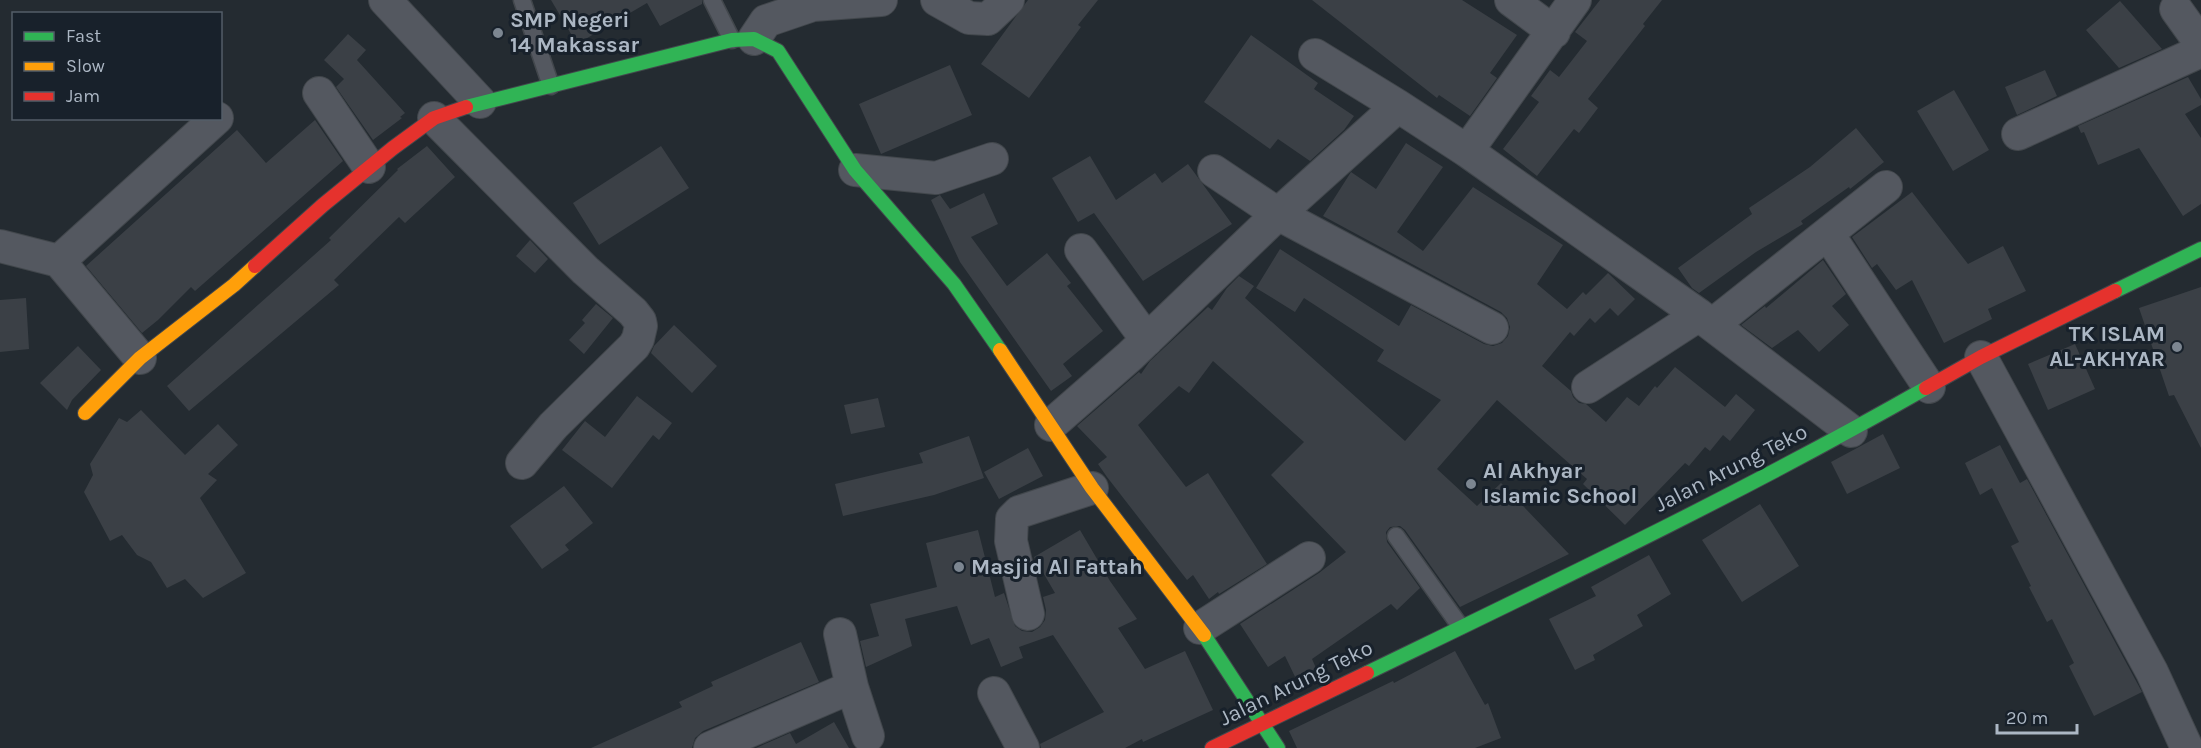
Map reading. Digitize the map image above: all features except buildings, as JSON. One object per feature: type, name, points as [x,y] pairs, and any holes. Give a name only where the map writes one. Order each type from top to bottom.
[{"type":"street","points":[[385,0],[480,102]]},
{"type":"street","points":[[85,413],[141,358],[234,285],[369,167],[434,118],[480,102],[743,39],[766,21],[813,5],[881,0]]},
{"type":"street","points":[[937,0],[969,18],[988,19],[1008,0]]},
{"type":"street","points":[[1511,0],[1554,32]]},
{"type":"street","points":[[1467,152],[1575,0]]},
{"type":"street","points":[[2176,9],[2201,44]]},
{"type":"street","points":[[743,39],[778,51],[855,170],[954,284],[1092,488],[1200,628],[1278,748]]},
{"type":"street","points":[[2018,134],[2201,51]]},
{"type":"street","points":[[1315,55],[1467,152],[1706,320],[1851,431]]},
{"type":"street","points":[[319,93],[369,167]]},
{"type":"street","points":[[1051,425],[1147,340],[1278,214],[1398,106]]},
{"type":"street","points":[[434,118],[585,270],[633,312],[640,321],[640,332],[634,346],[553,426],[522,463]]},
{"type":"street","points":[[59,261],[215,120]]},
{"type":"street","points":[[855,170],[936,178],[992,159]]},
{"type":"street","points":[[1214,171],[1278,214],[1492,327]]},
{"type":"street","points":[[1588,387],[1706,320],[1828,234],[1886,187]]},
{"type":"street","points":[[1828,234],[1929,387]]},
{"type":"street","points":[[0,246],[59,261],[141,358]]},
{"type":"street","name":"Jalan Arung Teko","points":[[1212,748],[1585,567],[1851,431],[1981,357],[2201,249]]},
{"type":"street","points":[[1081,250],[1147,340]]},
{"type":"street","points":[[1981,357],[2152,672],[2187,748]]},
{"type":"street","points":[[1028,614],[1011,541],[1012,519],[1019,512],[1092,488]]},
{"type":"street","points":[[1200,628],[1308,558]]},
{"type":"street","points":[[840,634],[852,687],[868,736]]},
{"type":"street","points":[[710,748],[852,687]]},
{"type":"street","points":[[994,693],[1023,748]]},
{"type":"lane","points":[[522,0],[551,86]]},
{"type":"lane","points":[[712,0],[743,39]]},
{"type":"lane","points":[[1396,536],[1460,626]]},
{"type":"traffic: fast","points":[[466,107],[732,40],[754,39],[778,51],[855,170],[954,284],[1000,350]]},
{"type":"traffic: fast","points":[[2115,291],[2201,249]]},
{"type":"traffic: fast","points":[[1367,673],[1719,500],[1926,388]]},
{"type":"traffic: fast","points":[[1204,635],[1278,748]]},
{"type":"traffic: slow","points":[[85,413],[140,358],[255,266]]},
{"type":"traffic: slow","points":[[1000,350],[1092,488],[1204,635]]},
{"type":"traffic: jam","points":[[255,266],[323,205],[393,148],[434,118],[466,107]]},
{"type":"traffic: jam","points":[[1926,388],[1981,357],[2115,291]]},
{"type":"traffic: jam","points":[[1212,748],[1367,673]]},
{"type":"place","name":"SMP Negeri 14 Makassar","points":[[498,33]]},
{"type":"place","name":"TK ISLAM AL-AKHYAR","points":[[2177,347]]},
{"type":"place","name":"Al Akhyar Islamic School","points":[[1471,484]]},
{"type":"place","name":"Masjid Al Fattah","points":[[959,567]]}]
